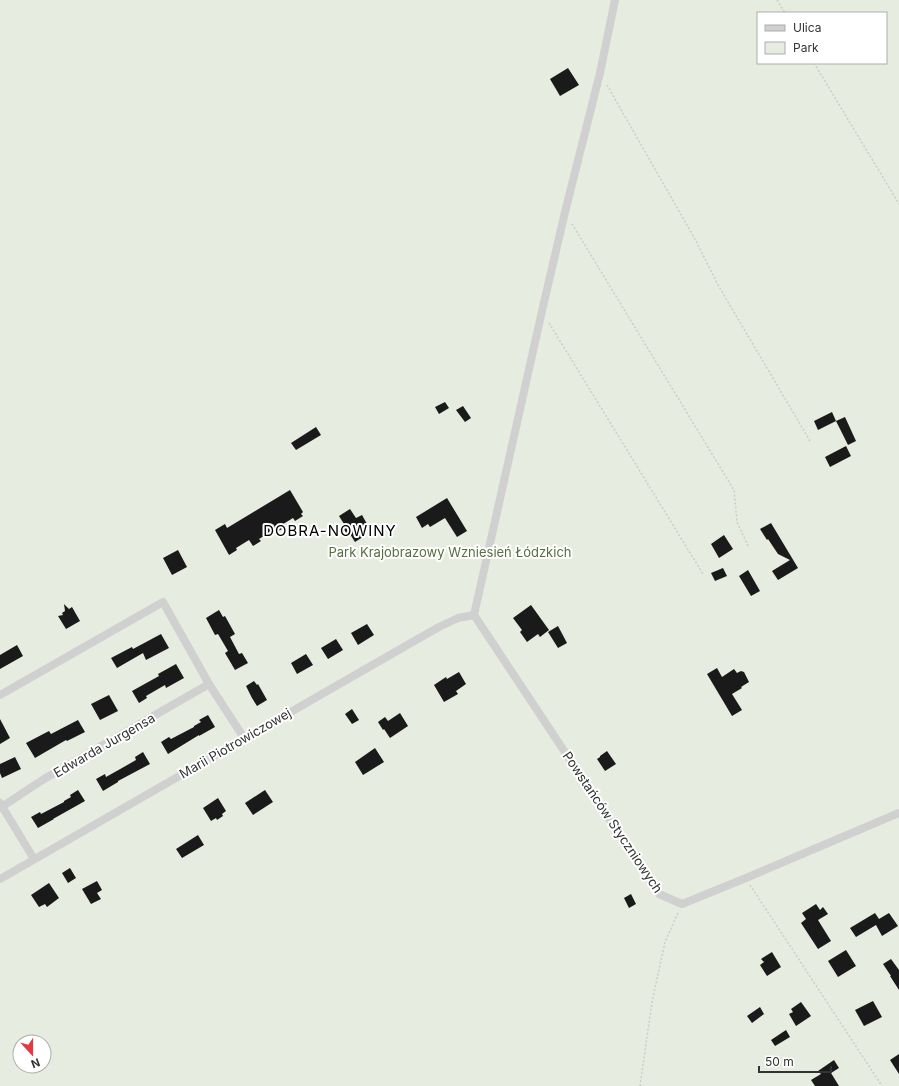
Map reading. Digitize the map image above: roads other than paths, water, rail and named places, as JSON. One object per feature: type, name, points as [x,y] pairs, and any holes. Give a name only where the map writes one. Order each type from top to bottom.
[{"type":"street","points":[[474,615],[565,212],[600,73],[615,0]]},
{"type":"street","points":[[0,695],[163,602],[210,684],[244,738]]},
{"type":"street","name":"Marii Piotrowiczowej","points":[[0,879],[439,627],[458,618],[474,615]]},
{"type":"street","name":"Powstańców Styczniowych","points":[[474,615],[659,894],[682,904],[899,813]]},
{"type":"street","name":"Edwarda Jurgensa","points":[[1,806],[210,684]]},
{"type":"street","points":[[1,806],[34,859]]},
{"type":"district","name":"DOBRA-NOWINY","points":[[330,530]]},
{"type":"park label","name":"Park Krajobrazowy Wzniesień Łódzkich","points":[[450,552]]}]
